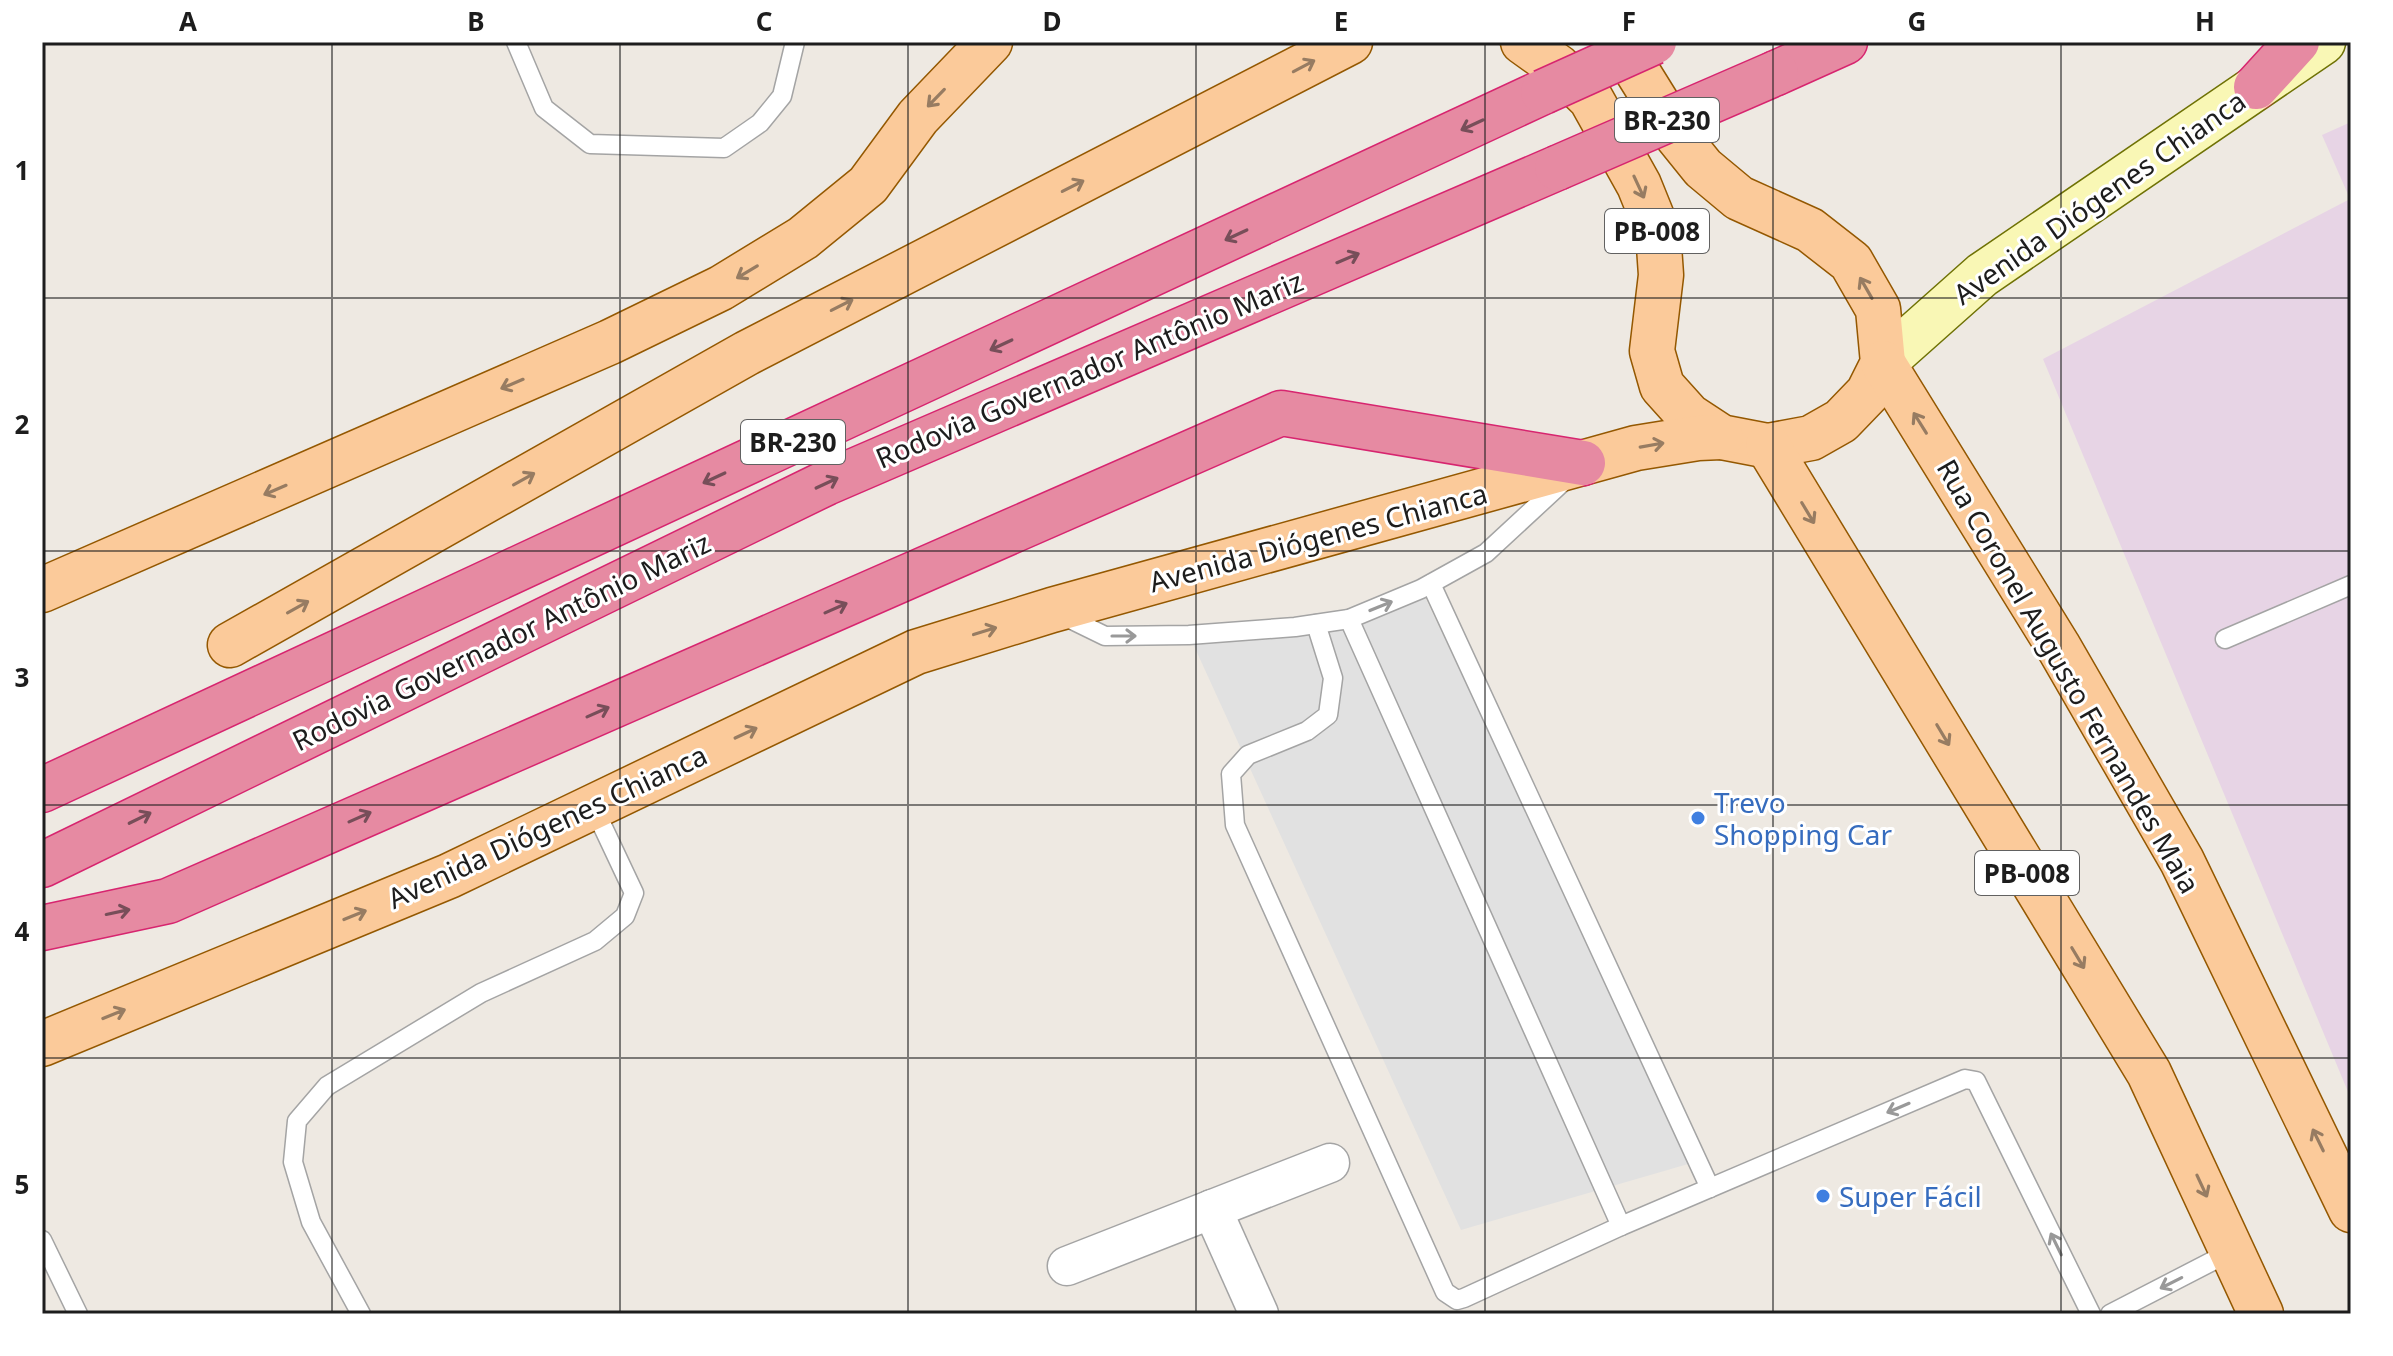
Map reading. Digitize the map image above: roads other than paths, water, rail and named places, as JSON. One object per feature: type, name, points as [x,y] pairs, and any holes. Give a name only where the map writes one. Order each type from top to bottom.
[{"type":"highway","name":"Rodovia Governador Antônio Mariz","points":[[42,790],[1654,42]]},
{"type":"highway","name":"Rodovia Governador Antônio Mariz","points":[[42,865],[826,483],[1845,42]]},
{"type":"highway","points":[[2256,87],[2297,42]]},
{"type":"highway","points":[[42,928],[168,901],[1281,413],[1583,463]]},
{"type":"main road","points":[[42,590],[610,342],[721,288],[803,238],[868,185],[918,117],[990,42]]},
{"type":"main road","points":[[230,645],[747,353],[1350,42]]},
{"type":"main road","name":"PB-008","points":[[1523,42],[1558,67],[1591,99],[1639,185],[1658,232],[1661,275],[1652,351],[1662,386],[1689,416],[1721,437],[1768,446],[1811,438],[1841,421],[1868,393],[1883,363],[1878,309],[1851,262],[1810,230],[1739,198],[1703,168],[1678,137],[1619,42]]},
{"type":"main road","name":"Avenida Diógenes Chianca","points":[[1883,363],[1982,275],[2323,42]]},
{"type":"main road","name":"Rua Coronel Augusto Fernandes Maia","points":[[1883,363],[2058,646],[2182,861],[2351,1210]]},
{"type":"main road","name":"Avenida Diógenes Chianca","points":[[42,1044],[449,876],[916,652],[1052,610],[1636,448],[1721,437]]},
{"type":"main road","name":"PB-008","points":[[1768,446],[2149,1073],[2261,1314]]},
{"type":"street","points":[[1067,1266],[1330,1163]]},
{"type":"street","points":[[1212,1209],[1259,1314]]},
{"type":"lane","points":[[516,42],[544,108],[590,144],[724,148],[760,123],[782,96],[795,42]]},
{"type":"lane","name":"Avenida Diógenes Chianca","points":[[1052,610],[1105,636],[1189,635],[1349,619],[1431,584],[1486,553],[1583,463]]},
{"type":"lane","points":[[1431,584],[1710,1188]]},
{"type":"lane","points":[[2225,639],[2351,585]]},
{"type":"lane","points":[[1349,619],[1621,1226]]},
{"type":"lane","points":[[1316,624],[1333,678],[1328,715],[1307,731],[1248,755],[1231,774],[1232,810],[1235,825],[1445,1292],[1457,1300],[1464,1298],[1621,1226],[1971,1079],[1976,1081],[2091,1314]]},
{"type":"lane","points":[[361,1314],[311,1222],[293,1162],[297,1121],[327,1086],[481,993],[595,941],[625,916],[634,893],[593,806]]},
{"type":"lane","points":[[42,1240],[78,1314]]},
{"type":"lane","points":[[2110,1314],[2232,1251]]},
{"type":"place","name":"Trevo Shopping Car","points":[[1698,818]]},
{"type":"place","name":"Super Fácil","points":[[1823,1196]]}]
